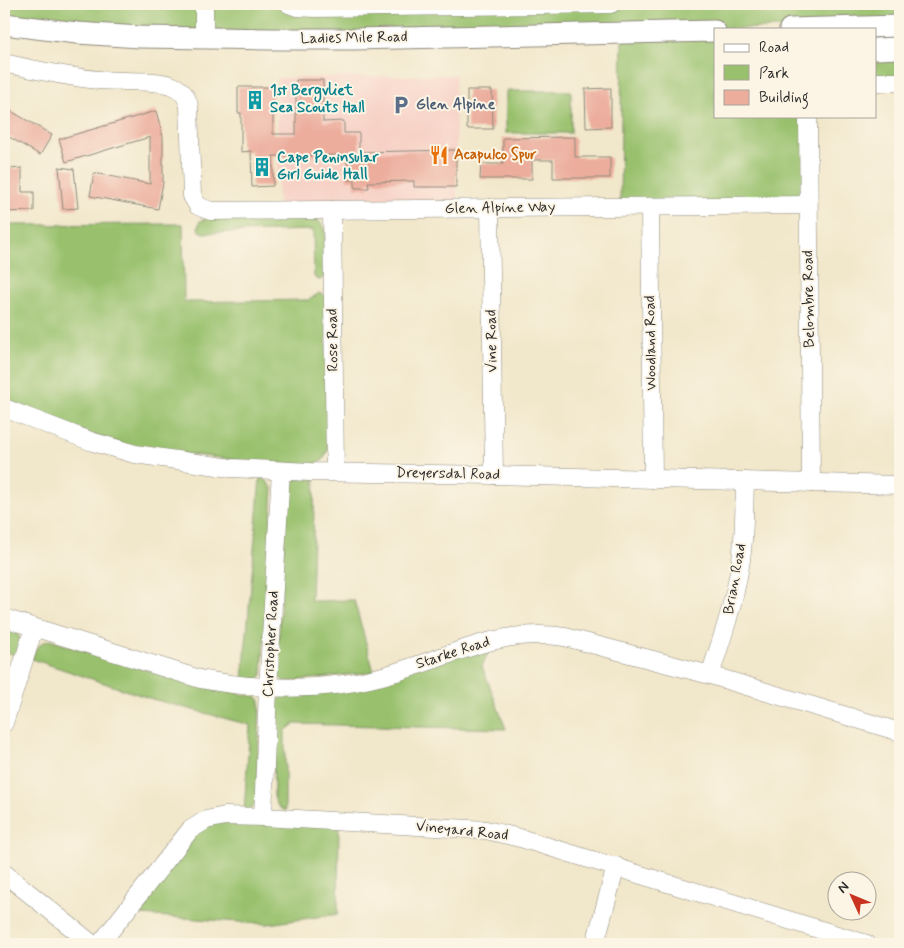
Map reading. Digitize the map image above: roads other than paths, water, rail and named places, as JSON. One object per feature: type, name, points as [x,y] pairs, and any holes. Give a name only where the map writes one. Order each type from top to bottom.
[{"type":"main road","name":"Ladies Mile Road","points":[[4,24],[77,33],[140,37],[204,38],[353,39],[712,32]]},
{"type":"main road","points":[[827,28],[900,26]]},
{"type":"main road","points":[[876,49],[900,48]]},
{"type":"street","points":[[204,4],[204,38]]},
{"type":"street","points":[[289,4],[297,7],[315,8],[611,4]]},
{"type":"street","name":"Glen Alpine Way","points":[[4,63],[98,80],[167,84],[181,91],[187,98],[188,106],[191,190],[194,201],[204,209],[211,211],[808,205]]},
{"type":"street","points":[[876,82],[900,82]]},
{"type":"street","name":"Belombre Road","points":[[808,118],[811,483]]},
{"type":"street","name":"Woodland Road","points":[[650,206],[653,479]]},
{"type":"street","name":"Vine Road","points":[[490,208],[494,474]]},
{"type":"street","name":"Rose Road","points":[[332,210],[335,471]]},
{"type":"street","name":"Dreyersdal Road","points":[[4,408],[90,441],[135,454],[231,468],[281,471],[494,474],[900,485]]},
{"type":"street","name":"Christopher Road","points":[[263,817],[268,688],[281,471]]},
{"type":"street","name":"Brian Road","points":[[710,675],[727,626],[740,565],[744,480]]},
{"type":"street","name":"Starke Road","points":[[4,618],[200,679],[231,685],[268,688],[333,685],[376,678],[393,674],[473,644],[502,637],[547,634],[710,675],[900,732]]},
{"type":"street","points":[[4,723],[34,628]]},
{"type":"street","name":"Vineyard Road","points":[[100,944],[194,826],[206,820],[225,816],[486,830],[616,866],[867,944]]},
{"type":"street","points":[[595,944],[616,866]]},
{"type":"street","points":[[4,873],[92,944]]},
{"type":"place","name":"1st Bergvliet Sea Scouts Hall","points":[[255,100]]},
{"type":"place","name":"Glen Alpine","points":[[401,105]]},
{"type":"place","name":"Acapulco Spur","points":[[439,155]]},
{"type":"place","name":"Cape Peninsular Girl Guide Hall","points":[[262,167]]}]
